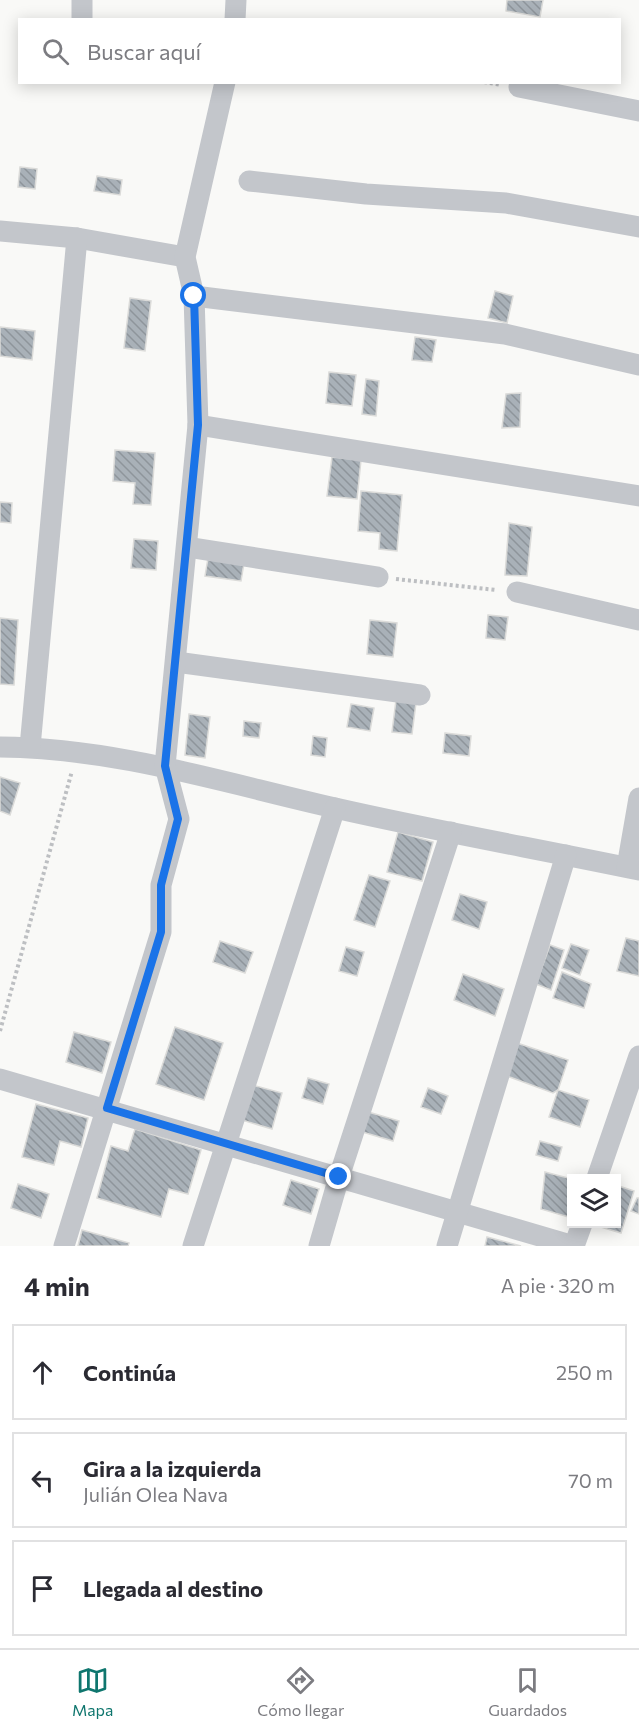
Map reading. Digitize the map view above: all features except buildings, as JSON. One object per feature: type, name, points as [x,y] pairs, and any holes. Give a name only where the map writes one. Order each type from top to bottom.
[{"type":"street","points":[[82,0],[82,18]]},
{"type":"street","points":[[235,18],[236,0]]},
{"type":"street","points":[[64,1246],[161,932],[161,885],[178,819],[165,766],[198,425],[194,296],[185,257],[225,84]]},
{"type":"street","points":[[519,87],[639,111]]},
{"type":"street","points":[[249,181],[366,194],[506,203],[639,227]]},
{"type":"street","points":[[0,231],[77,238],[185,257]]},
{"type":"street","points":[[30,747],[77,238]]},
{"type":"street","points":[[194,296],[505,333],[639,365]]},
{"type":"street","points":[[198,425],[639,496]]},
{"type":"street","points":[[188,547],[378,577]]},
{"type":"street","points":[[517,592],[639,620]]},
{"type":"street","points":[[176,662],[420,695]]},
{"type":"street","points":[[0,747],[77,751],[165,766],[335,808],[633,868],[639,798]]},
{"type":"street","points":[[193,1246],[224,1144],[335,808]]},
{"type":"street","points":[[319,1246],[339,1177],[451,832]]},
{"type":"street","points":[[447,1246],[566,855]]},
{"type":"street","points":[[599,1174],[639,1056]]},
{"type":"street","points":[[0,1079],[107,1108],[574,1246],[581,1228]]},
{"type":"path","points":[[378,577],[517,592]]},
{"type":"path","points":[[0,1031],[77,751]]},
{"type":"route","points":[[194,296],[198,425],[165,766],[178,819],[161,885],[161,932],[107,1108],[339,1177]]}]
